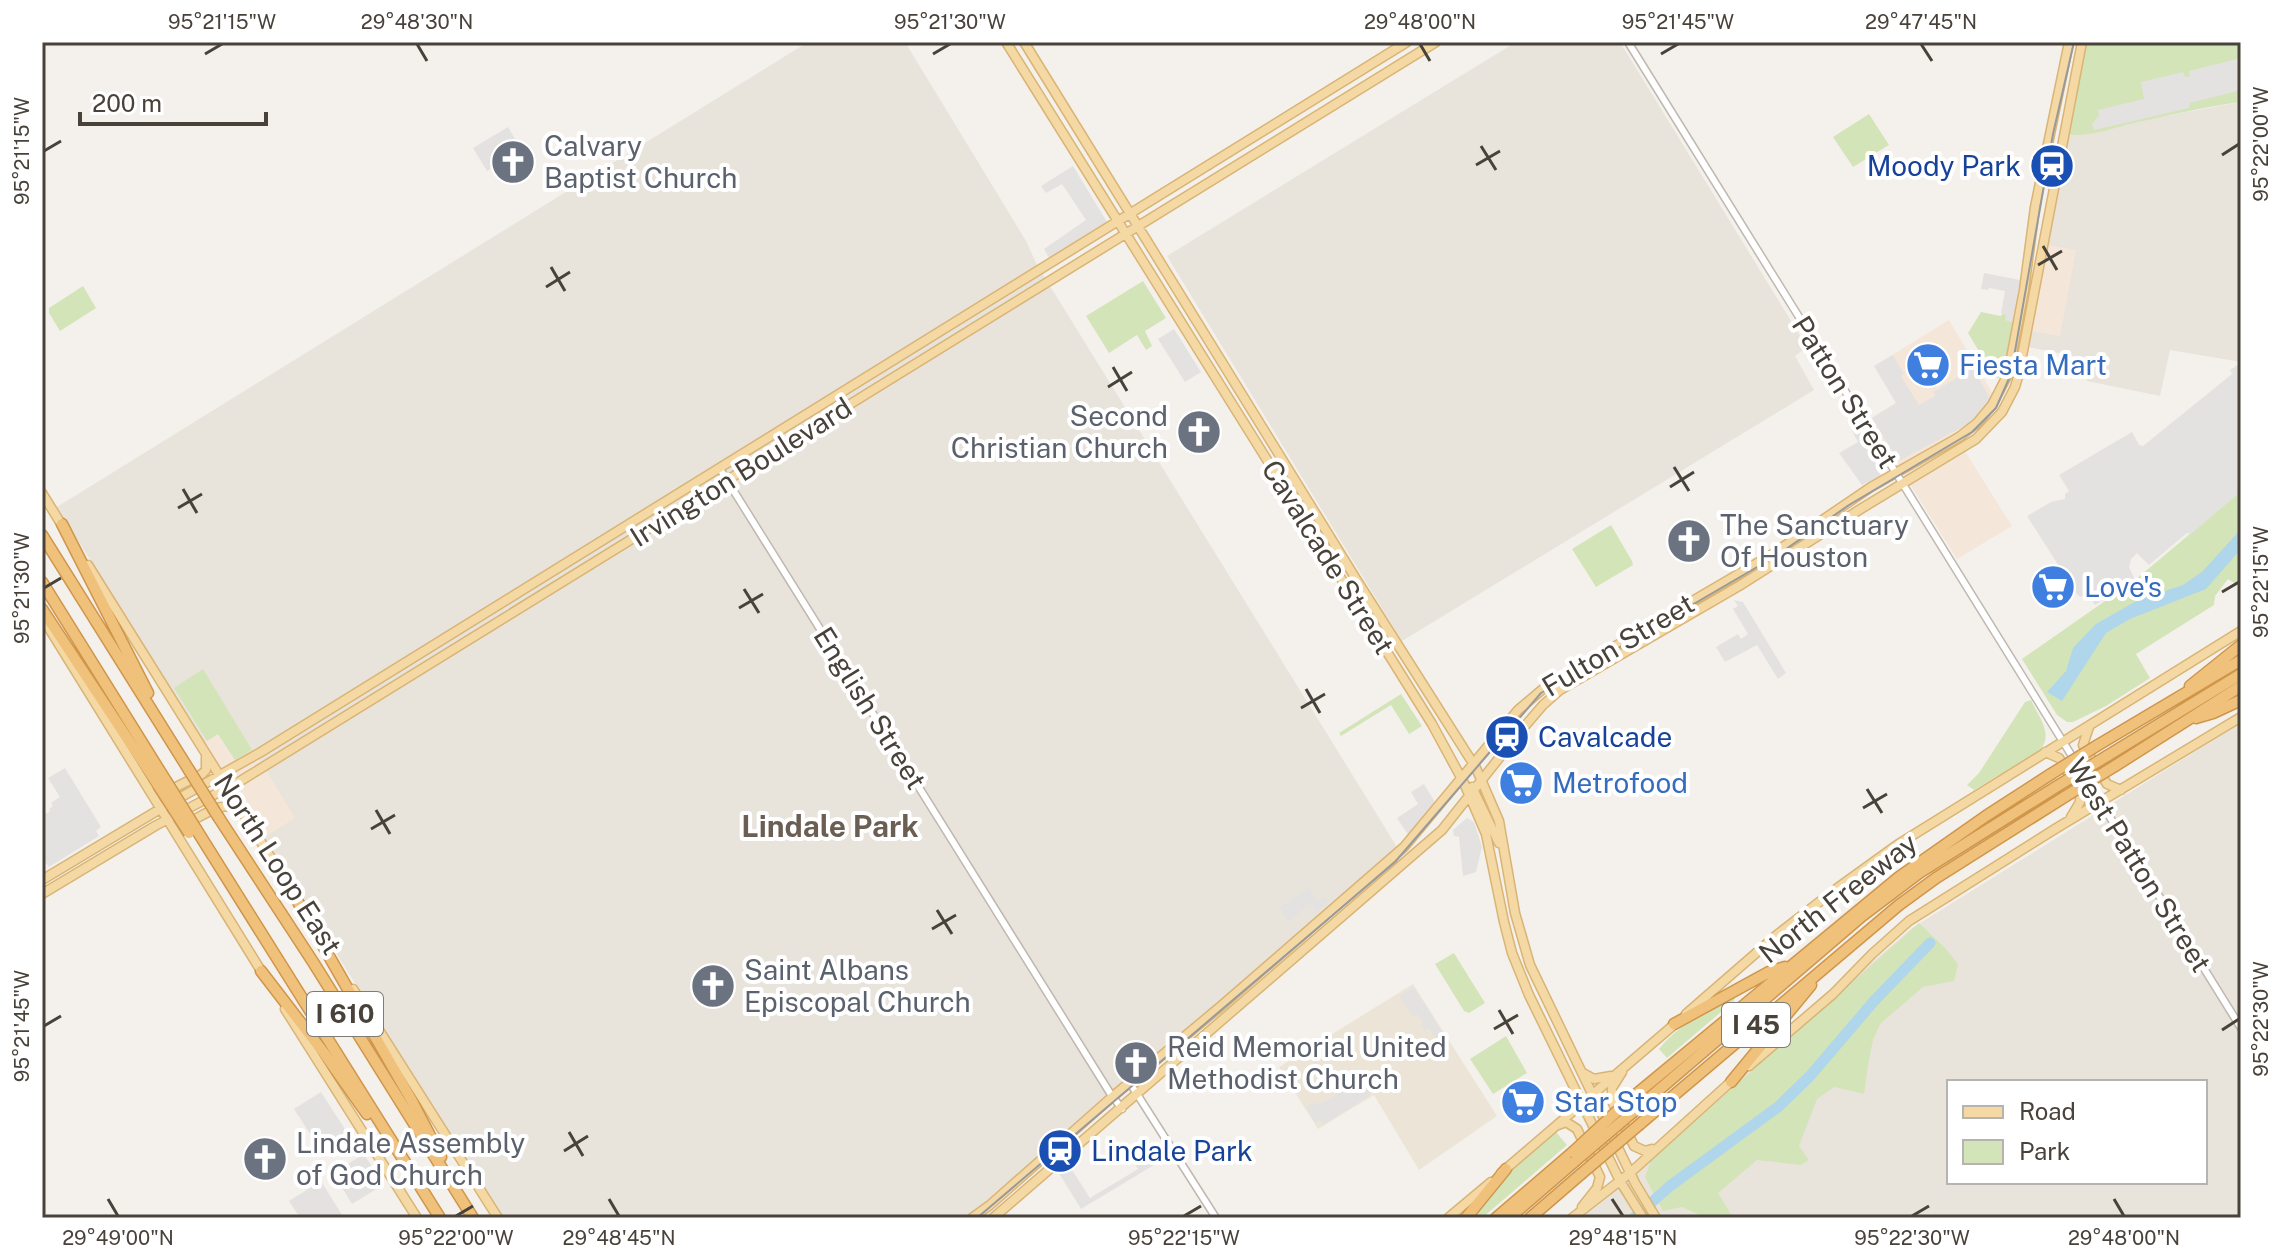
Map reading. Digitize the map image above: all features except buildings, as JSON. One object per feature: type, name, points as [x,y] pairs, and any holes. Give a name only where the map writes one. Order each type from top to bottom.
[{"type":"highway","points":[[62,524],[180,755]]},
{"type":"highway","name":"North Loop East","points":[[42,535],[471,1215]]},
{"type":"highway","name":"North Loop East","points":[[42,582],[162,783],[188,834],[209,850],[438,1216]]},
{"type":"highway","points":[[42,609],[162,783]]},
{"type":"highway","points":[[2178,697],[2197,678],[2241,645]]},
{"type":"highway","name":"North Freeway","points":[[1509,1218],[1628,1101],[1899,877],[2051,774],[2241,660]]},
{"type":"highway","name":"North Freeway","points":[[1496,1218],[1633,1112],[1862,916],[1919,873],[2241,674]]},
{"type":"highway","name":"North Freeway","points":[[1530,1218],[1899,905],[1936,878],[2241,686]]},
{"type":"highway","points":[[2182,722],[2241,700]]},
{"type":"highway","points":[[298,902],[412,1101],[471,1215]]},
{"type":"highway","points":[[1731,1082],[1831,961]]},
{"type":"highway","points":[[1674,1024],[1769,972],[1790,965]]},
{"type":"highway","points":[[261,971],[324,1053],[438,1216]]},
{"type":"highway","points":[[1466,1218],[1506,1169]]},
{"type":"main road","name":"Cavalcade Street","points":[[1006,42],[1472,793]]},
{"type":"main road","name":"Cavalcade Street","points":[[1024,42],[1482,780],[1499,821],[1515,913],[1530,965],[1630,1173],[1656,1218]]},
{"type":"main road","name":"Irvington Boulevard","points":[[42,880],[220,777],[1407,42]]},
{"type":"main road","name":"Irvington Boulevard","points":[[42,894],[166,820],[227,788],[1436,42]]},
{"type":"main road","name":"Fulton Street","points":[[972,1218],[1404,847],[1518,710],[1544,688],[1771,555],[1847,503],[1959,437],[1977,423],[1992,405],[2008,374],[2035,207],[2069,42]]},
{"type":"main road","name":"Fulton Street","points":[[993,1218],[1442,830],[1543,705],[1560,690],[1739,586],[1976,439],[1994,423],[2015,387],[2082,42]]},
{"type":"main road","points":[[1344,81],[1352,94]]},
{"type":"main road","points":[[1191,176],[1199,189]]},
{"type":"main road","points":[[42,493],[498,1218]]},
{"type":"main road","points":[[42,617],[166,820],[188,834]]},
{"type":"main road","points":[[1448,1218],[1778,934],[1836,889],[1897,845],[2241,631]]},
{"type":"main road","points":[[1575,1216],[1630,1173],[1833,994],[1909,921],[2241,717]]},
{"type":"main road","points":[[2089,726],[2083,745],[2107,784],[2121,790]]},
{"type":"main road","points":[[2045,752],[2059,758],[2080,793],[2080,802],[2068,821]]},
{"type":"main road","points":[[145,784],[153,791],[164,793],[202,774],[207,764],[205,753]]},
{"type":"main road","points":[[1472,793],[1494,831],[1506,863]]},
{"type":"main road","points":[[1472,793],[1486,834],[1512,953],[1529,995],[1620,1181],[1643,1218]]},
{"type":"main road","points":[[241,810],[234,805],[223,805],[181,827],[188,834],[261,971],[417,1218]]},
{"type":"main road","points":[[1624,1068],[1612,1088],[1612,1101],[1636,1148],[1645,1151],[1660,1145]]},
{"type":"main road","points":[[1583,1073],[1594,1079],[1616,1075]]},
{"type":"main road","points":[[1555,1127],[1566,1122],[1576,1128],[1600,1177],[1597,1188],[1575,1216]]},
{"type":"street","name":"Patton Street","points":[[1628,42],[2063,741]]},
{"type":"street","name":"English Street","points":[[720,469],[1122,1109]]},
{"type":"street","name":"West Patton Street","points":[[2063,741],[2241,1028]]},
{"type":"street","points":[[1130,1083],[1216,1218]]},
{"type":"shaded area","name":"Lindale Park","points":[[808,42],[905,42],[1026,241],[1037,265],[1397,847],[968,1218],[502,1218],[57,507]]},
{"type":"shaded area","points":[[1516,42],[1620,42],[1807,347],[1795,356],[1814,390],[1402,641],[1167,256]]},
{"type":"shaded area","points":[[2241,58],[2241,90],[2190,103],[2189,108],[2094,130],[2092,124],[2099,116],[2098,110],[2144,99],[2141,82],[2183,72],[2187,77],[2190,76],[2189,71]]},
{"type":"shaded area","points":[[2241,102],[2241,362],[2170,350],[2160,396],[2087,381],[2088,359],[2028,347],[2066,134]]},
{"type":"shaded area","points":[[508,127],[515,139],[497,150],[503,161],[487,171],[473,148]]},
{"type":"shaded area","points":[[1073,166],[1107,222],[1049,258],[1044,249],[1086,220],[1062,184],[1046,193],[1041,186]]},
{"type":"shaded area","points":[[2047,245],[2076,250],[2060,336],[2031,331]]},
{"type":"shaded area","points":[[1984,273],[2020,280],[2013,322],[2005,320],[2006,315],[2001,313],[2005,291],[1981,289]]},
{"type":"shaded area","points":[[1949,320],[1993,394],[1986,411],[1956,437],[2012,526],[1957,559],[1869,419],[1896,403],[1874,366]]},
{"type":"shaded area","points":[[1174,329],[1201,372],[1185,382],[1158,339]]},
{"type":"shaded area","points":[[1893,355],[1904,374],[1901,376],[1919,405],[1935,396],[1933,392],[1973,368],[1991,400],[1970,423],[1901,460],[1872,418],[1896,403],[1874,366]]},
{"type":"shaded area","points":[[2241,363],[2241,491],[2149,565],[2137,553],[2129,567],[2135,580],[2095,605],[2088,594],[2080,597],[2027,516],[2051,502],[2065,499],[2069,491],[2059,475],[2132,432],[2139,445],[2143,446],[2232,374],[2230,370]]},
{"type":"shaded area","points":[[1858,428],[1883,467],[1880,476],[1862,485],[1839,453],[1858,442],[1852,431]]},
{"type":"shaded area","points":[[1734,600],[1743,602],[1786,673],[1778,679],[1757,645],[1725,662],[1716,647],[1738,634],[1741,639],[1748,634],[1733,609],[1738,606]]},
{"type":"shaded area","points":[[2241,723],[2241,1218],[1573,1218],[1912,928]]},
{"type":"shaded area","points":[[218,734],[235,760],[253,749],[295,818],[263,838],[204,743]]},
{"type":"shaded area","points":[[65,768],[101,827],[96,831],[99,836],[49,867],[42,858],[42,816],[50,811],[51,803],[60,797],[48,778]]},
{"type":"shaded area","points":[[1424,784],[1435,802],[1409,836],[1397,818],[1418,804],[1411,792]]},
{"type":"shaded area","points":[[1467,818],[1474,822],[1482,847],[1476,872],[1463,876],[1459,837],[1454,836],[1453,830]]},
{"type":"shaded area","points":[[1309,888],[1317,901],[1326,896],[1329,901],[1317,912],[1311,905],[1307,906],[1288,922],[1279,907]]},
{"type":"shaded area","points":[[1413,984],[1497,1116],[1419,1170],[1374,1095],[1318,1129],[1279,1067]]},
{"type":"shaded area","points":[[1414,987],[1446,1038],[1439,1043],[1429,1028],[1424,1031],[1417,1014],[1412,1016],[1399,996]]},
{"type":"shaded area","points":[[1362,1080],[1371,1095],[1323,1125],[1320,1120],[1315,1123],[1306,1107],[1315,1102],[1318,1105]]},
{"type":"shaded area","points":[[321,1092],[352,1140],[325,1157],[294,1109]]},
{"type":"shaded area","points":[[1156,1146],[1164,1159],[1081,1209],[1057,1170],[1067,1162],[1090,1198],[1138,1169],[1133,1161]]},
{"type":"shaded area","points":[[364,1154],[383,1185],[352,1204],[333,1173]]},
{"type":"shaded area","points":[[321,1181],[344,1218],[300,1218],[289,1201]]},
{"type":"green space","name":"Moody Park","points":[[2086,42],[2241,42],[2241,102],[2090,134],[2066,134]]},
{"type":"green space","points":[[1869,114],[1889,145],[1853,167],[1833,137]]},
{"type":"green space","points":[[1143,281],[1166,318],[1145,331],[1152,346],[1146,350],[1137,335],[1109,353],[1086,316]]},
{"type":"green space","points":[[83,286],[96,308],[60,331],[49,308]]},
{"type":"green space","points":[[1981,312],[2006,314],[2006,320],[2013,322],[2002,378],[1995,378],[1968,333]]},
{"type":"green space","points":[[2241,491],[2241,580],[2237,585],[2228,579],[2215,596],[2214,605],[2136,654],[2150,678],[2106,706],[2073,722],[2067,722],[2057,715],[2022,659],[2135,580]]},
{"type":"green space","points":[[1611,525],[1633,565],[1596,587],[1572,549]]},
{"type":"green space","points":[[203,669],[252,750],[235,760],[218,734],[207,741],[174,688]]},
{"type":"green space","points":[[1401,694],[1422,726],[1409,734],[1391,705],[1341,736],[1339,733]]},
{"type":"green space","points":[[2031,700],[2044,726],[2044,745],[1974,790],[1967,785],[1979,773],[2025,702]]},
{"type":"green space","points":[[1919,923],[1958,964],[1954,981],[1923,987],[1880,1024],[1873,1040],[1864,1094],[1834,1087],[1817,1099],[1799,1146],[1809,1160],[1801,1165],[1757,1160],[1718,1193],[1733,1218],[1706,1218],[1682,1207],[1663,1211],[1645,1177],[1651,1160]]},
{"type":"green space","points":[[1454,953],[1485,1003],[1469,1013],[1464,1011],[1435,964]]},
{"type":"green space","points":[[1735,998],[1667,1058],[1659,1049],[1684,1026]]},
{"type":"green space","points":[[1506,1036],[1527,1073],[1493,1094],[1470,1059]]},
{"type":"green space","points":[[1556,1132],[1567,1145],[1482,1218],[1471,1218],[1509,1173]]},
{"type":"water","points":[[2241,529],[2241,549],[2206,589],[2130,619],[2106,633],[2062,701],[2047,692],[2066,671],[2073,648],[2096,624],[2140,599],[2183,585],[2203,571]]},
{"type":"waterway","points":[[1634,1218],[1670,1186],[1778,1107],[1930,943]]},
{"type":"tram line","points":[[977,1218],[1395,862],[1541,693],[1776,556],[1849,505],[1972,432],[1996,408],[2011,374],[2053,134],[2074,42]]},
{"type":"place","name":"Calvary Baptist Church","points":[[513,162]]},
{"type":"place","name":"Moody Park","points":[[2052,166]]},
{"type":"place","name":"Fiesta Mart","points":[[1928,365]]},
{"type":"place","name":"Second Christian Church","points":[[1199,432]]},
{"type":"place","name":"The Sanctuary Of Houston","points":[[1689,541]]},
{"type":"place","name":"Love's","points":[[2053,587]]},
{"type":"place","name":"Cavalcade","points":[[1507,737]]},
{"type":"place","name":"Metrofood","points":[[1521,783]]},
{"type":"place","name":"Saint Albans Episcopal Church","points":[[713,986]]},
{"type":"place","name":"Reid Memorial United Methodist Church","points":[[1136,1063]]},
{"type":"place","name":"Star Stop","points":[[1523,1102]]},
{"type":"place","name":"Lindale Park","points":[[1060,1151]]},
{"type":"place","name":"Lindale Assembly of God Church","points":[[265,1159]]},
{"type":"district","name":"Lindale Park","points":[[830,827]]}]
